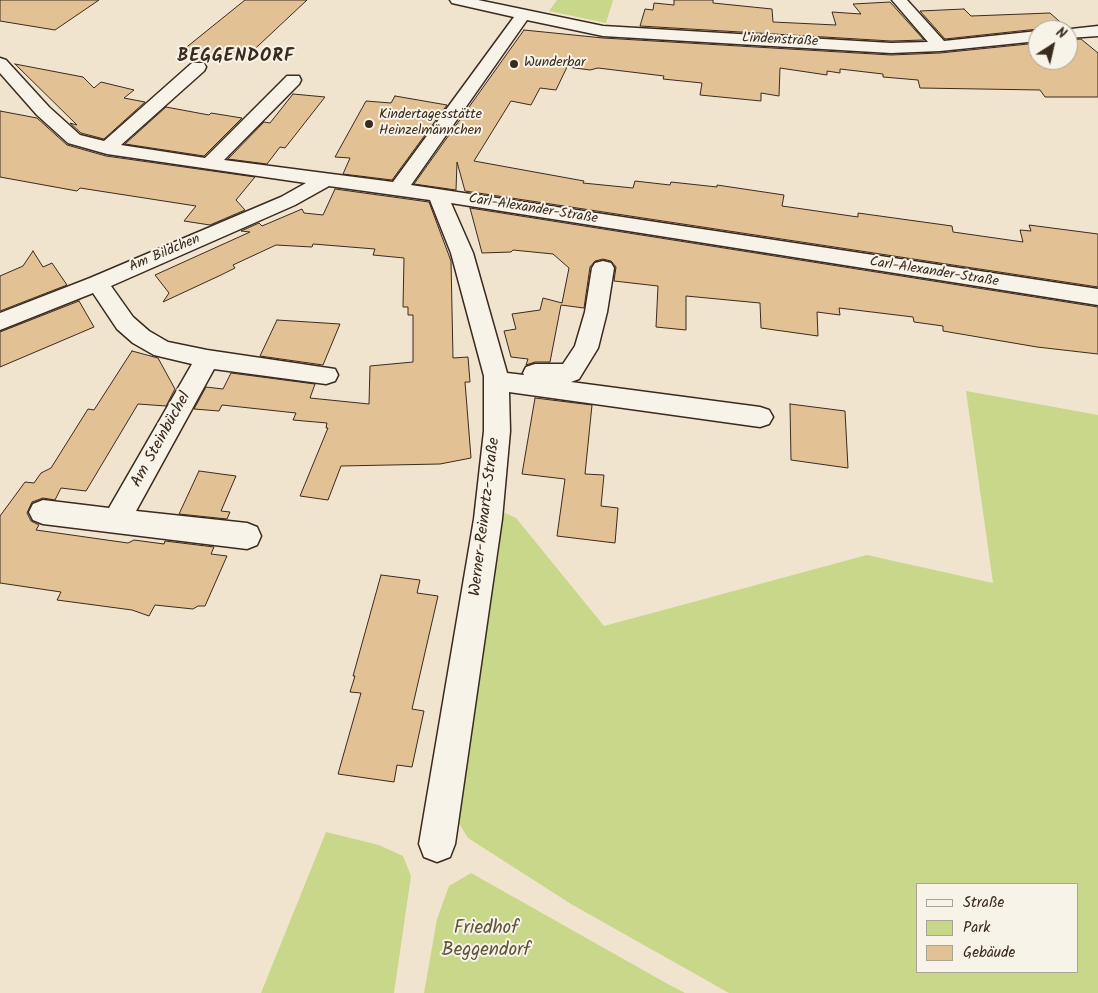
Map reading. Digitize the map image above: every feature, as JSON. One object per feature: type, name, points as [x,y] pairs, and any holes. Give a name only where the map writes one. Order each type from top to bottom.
[{"type":"street","points":[[457,0],[520,21]]},
{"type":"street","points":[[899,0],[940,46]]},
{"type":"street","points":[[495,23],[520,21]]},
{"type":"street","points":[[398,189],[520,21]]},
{"type":"street","name":"Lindenstraße","points":[[520,21],[602,30],[891,48],[940,46],[1028,37]]},
{"type":"street","points":[[1078,32],[1098,31]]},
{"type":"street","name":"Carl-Alexander-Straße","points":[[0,64],[43,112],[74,139],[107,148],[209,164],[438,195],[1098,297]]},
{"type":"street","points":[[107,148],[198,67]]},
{"type":"street","points":[[209,164],[293,80]]},
{"type":"street","name":"Am Bildchen","points":[[0,322],[98,283],[288,201],[327,179]]},
{"type":"street","name":"Werner-Reinartz-Straße","points":[[437,844],[488,519],[497,431],[495,375],[462,253],[438,195]]},
{"type":"street","points":[[495,375],[570,373],[586,348],[596,312],[603,268]]},
{"type":"street","points":[[98,283],[125,322],[141,337],[162,349],[207,359],[326,375]]},
{"type":"street","name":"Am Steinbüchel","points":[[116,521],[207,359]]},
{"type":"street","points":[[495,375],[760,417]]},
{"type":"street","points":[[43,512],[247,536]]},
{"type":"green space","points":[[557,0],[613,0],[606,23],[549,11]]},
{"type":"green space","points":[[966,391],[1098,415],[1098,993],[729,993],[571,904],[468,838],[457,820],[472,696],[503,512],[516,518],[604,626],[867,555],[993,583]]},
{"type":"green space","points":[[326,832],[379,845],[403,856],[411,876],[394,993],[261,993]]},
{"type":"green space","name":"Friedhof Beggendorf","points":[[471,873],[685,993],[424,993],[437,919],[449,886]]},
{"type":"building","points":[[0,0],[99,0],[55,30],[0,21]]},
{"type":"building","points":[[245,0],[307,0],[243,60],[183,50]]},
{"type":"building","points":[[674,0],[713,0],[713,3],[772,9],[773,22],[836,25],[832,12],[861,14],[853,4],[890,2],[924,40],[891,41],[640,26],[645,9],[653,10],[654,3],[674,5]]},
{"type":"building","points":[[964,9],[971,16],[1050,13],[1058,20],[1028,20],[1028,30],[945,39],[920,11]]},
{"type":"building","points":[[524,30],[603,38],[891,55],[940,53],[1028,44],[1028,70],[1078,70],[1078,39],[1081,39],[1098,53],[1098,97],[1045,97],[1040,90],[920,88],[918,80],[883,77],[883,74],[840,69],[840,73],[827,71],[827,75],[780,68],[779,96],[761,93],[761,101],[700,95],[702,83],[663,79],[664,76],[598,68],[590,70],[567,67],[556,90],[540,88],[531,105],[511,101],[474,161],[584,181],[583,183],[633,188],[635,181],[670,185],[671,182],[717,187],[717,185],[784,195],[782,206],[858,217],[858,213],[952,226],[953,232],[1023,242],[1020,230],[1031,231],[1029,225],[1098,234],[1098,287],[465,191],[457,162],[456,190],[414,184]]},
{"type":"building","points":[[15,64],[83,77],[94,88],[101,82],[134,90],[124,98],[145,102],[104,139],[81,133],[70,123],[77,125]]},
{"type":"building","points":[[293,94],[325,97],[285,148],[280,147],[267,164],[228,159],[264,122],[270,123]]},
{"type":"building","points":[[395,96],[447,105],[392,180],[343,174],[350,158],[335,157],[366,101],[391,103]]},
{"type":"building","points":[[166,107],[209,115],[211,113],[242,118],[204,156],[125,144]]},
{"type":"building","points":[[0,111],[37,118],[67,145],[106,156],[255,177],[236,200],[245,210],[210,225],[184,221],[196,206],[80,188],[77,191],[0,177]]},
{"type":"building","points":[[335,189],[429,202],[451,261],[453,358],[468,357],[470,382],[465,382],[471,458],[440,464],[341,466],[328,500],[300,496],[328,428],[326,428],[327,423],[293,420],[296,413],[222,405],[219,411],[194,409],[206,387],[223,389],[231,373],[315,384],[310,398],[369,404],[370,366],[413,362],[413,315],[408,315],[408,307],[403,307],[404,258],[373,255],[375,249],[313,244],[312,247],[276,245],[233,265],[235,268],[163,302],[169,293],[155,275],[250,232],[241,231],[259,223],[262,226],[302,209],[304,213],[323,215]]},
{"type":"building","points":[[470,208],[1098,307],[1098,354],[1037,347],[943,331],[943,326],[914,322],[913,317],[839,308],[840,315],[817,312],[818,336],[761,328],[760,303],[686,296],[686,330],[656,327],[658,286],[614,281],[616,267],[611,261],[603,259],[595,261],[590,267],[584,308],[561,305],[550,362],[535,362],[526,365],[528,359],[511,357],[504,331],[516,329],[512,314],[540,310],[543,298],[562,303],[569,268],[553,254],[513,250],[511,252],[482,253]]},
{"type":"building","points":[[33,251],[43,267],[52,263],[67,285],[0,311],[0,276],[23,266]]},
{"type":"building","points":[[79,301],[94,327],[0,367],[0,332]]},
{"type":"building","points":[[277,320],[340,324],[323,365],[260,356]]},
{"type":"building","points":[[132,351],[158,358],[175,389],[166,406],[138,404],[86,491],[61,488],[55,500],[43,498],[32,502],[27,513],[31,521],[39,525],[36,530],[128,543],[134,540],[164,544],[165,541],[214,547],[211,554],[227,556],[205,606],[198,606],[193,609],[155,605],[149,616],[132,610],[57,600],[61,592],[0,583],[0,516],[25,482],[34,483],[41,473],[51,468],[88,409],[94,410]]},
{"type":"building","points":[[535,398],[592,405],[585,474],[604,475],[601,506],[618,508],[615,543],[557,536],[565,479],[522,474]]},
{"type":"building","points":[[790,404],[845,411],[848,468],[791,460]]},
{"type":"building","points":[[199,471],[236,476],[221,511],[230,512],[227,519],[179,514]]},
{"type":"building","points":[[381,575],[420,580],[417,593],[438,596],[412,709],[424,711],[412,767],[397,765],[394,782],[338,774],[361,693],[350,692],[355,676],[353,676]]},
{"type":"place","name":"Wunderbar","points":[[514,64]]},
{"type":"place","name":"Kindertagesstätte Heinzelmännchen","points":[[369,124]]},
{"type":"district","name":"BEGGENDORF","points":[[236,58]]}]
